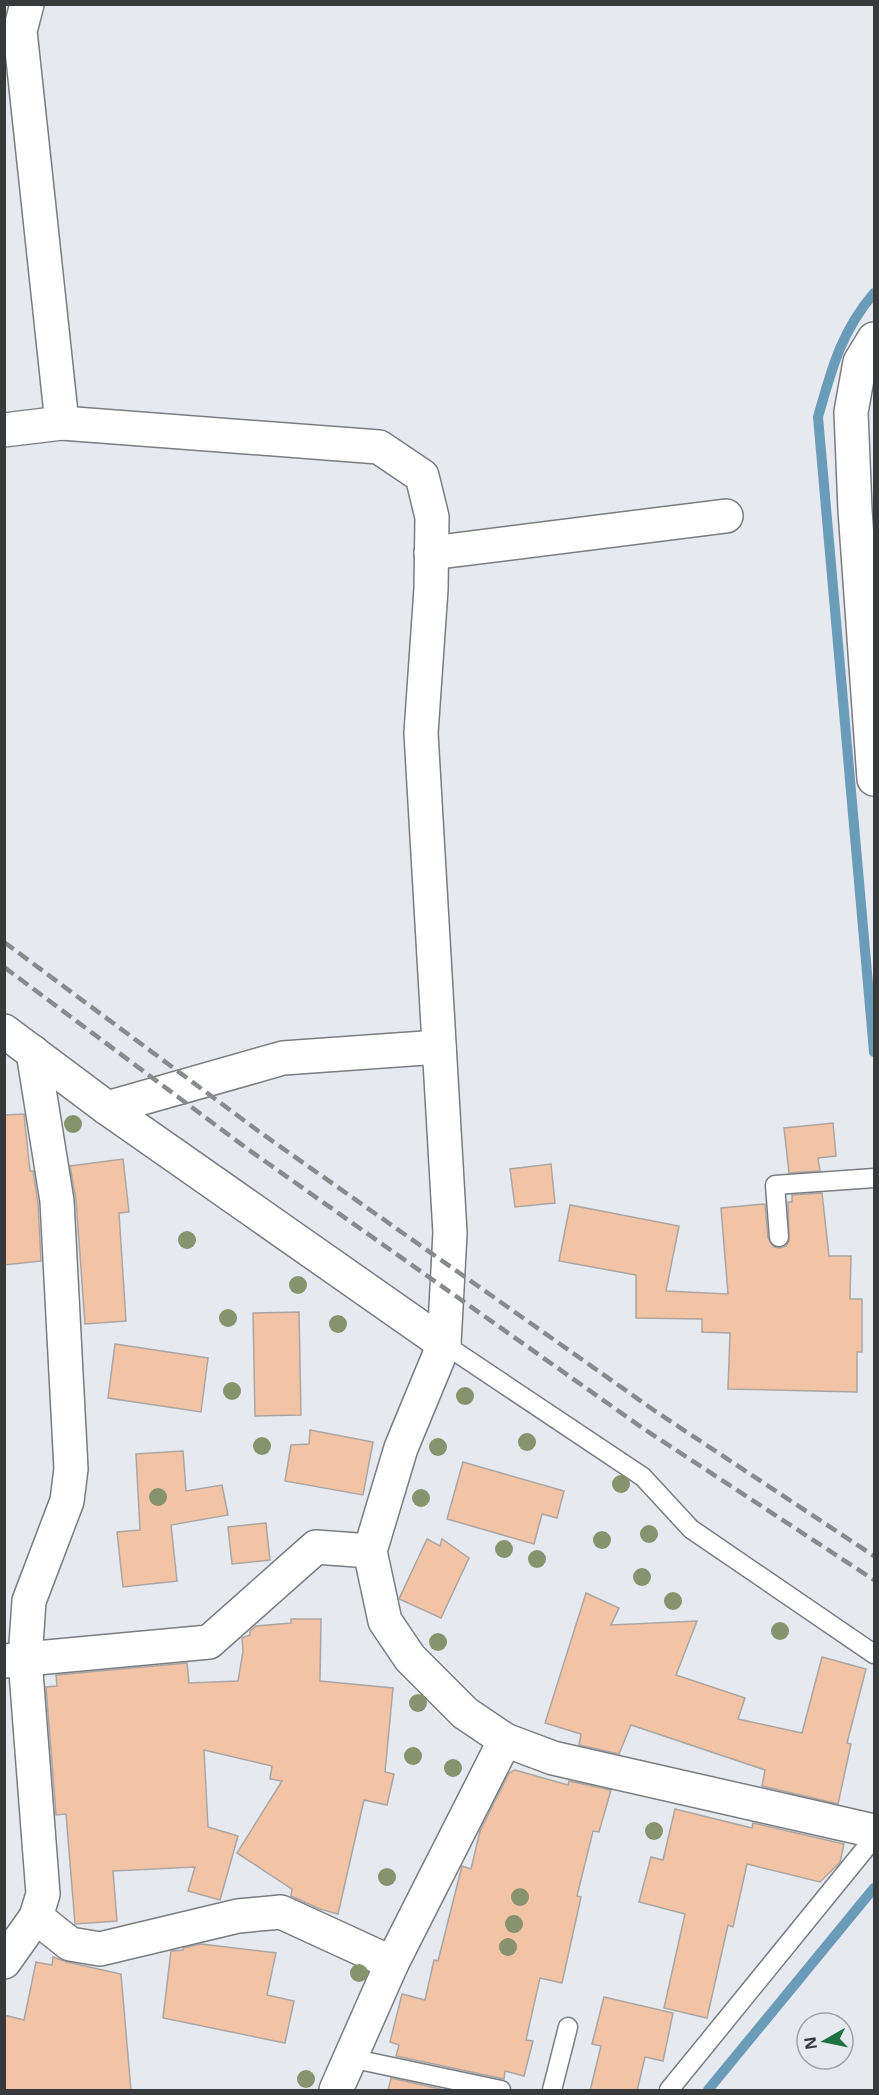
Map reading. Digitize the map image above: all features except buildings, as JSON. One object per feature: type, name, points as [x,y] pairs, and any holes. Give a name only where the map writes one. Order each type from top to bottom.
[{"type":"street","points":[[27,4],[20,31],[62,423]]},
{"type":"street","points":[[874,339],[860,362],[851,412],[855,510],[874,778]]},
{"type":"street","points":[[4,430],[62,423],[379,447],[422,476],[432,517],[431,589],[421,733],[450,1233],[444,1344],[401,1448],[370,1551],[385,1621],[410,1658],[465,1713],[505,1740],[553,1758],[874,1830]]},
{"type":"street","points":[[431,553],[726,516]]},
{"type":"street","points":[[4,1031],[107,1108],[444,1344]]},
{"type":"street","points":[[107,1108],[284,1058],[439,1047]]},
{"type":"street","points":[[4,1962],[36,1917],[43,1894],[15,1660],[29,1601],[67,1501],[71,1469],[57,1201],[33,1052]]},
{"type":"street","points":[[15,1660],[210,1642],[316,1547],[370,1551]]},
{"type":"street","points":[[336,2091],[392,1963],[505,1740]]},
{"type":"street","points":[[36,1917],[70,1944],[100,1949],[238,1916],[281,1912],[392,1963]]},
{"type":"lane","points":[[779,1237],[775,1185],[866,1179]]},
{"type":"lane","points":[[444,1344],[643,1477],[691,1529],[874,1654]]},
{"type":"lane","points":[[669,2091],[874,1838]]},
{"type":"lane","points":[[552,2091],[567,2027]]},
{"type":"lane","points":[[350,2058],[501,2091]]},
{"type":"waterway","points":[[874,293],[845,336],[818,417],[874,1052]]},
{"type":"waterway","points":[[708,2090],[874,1888]]},
{"type":"railway","points":[[4,942],[261,1133],[655,1411],[874,1556]]},
{"type":"railway","points":[[4,967],[249,1150],[644,1429],[874,1580]]}]
